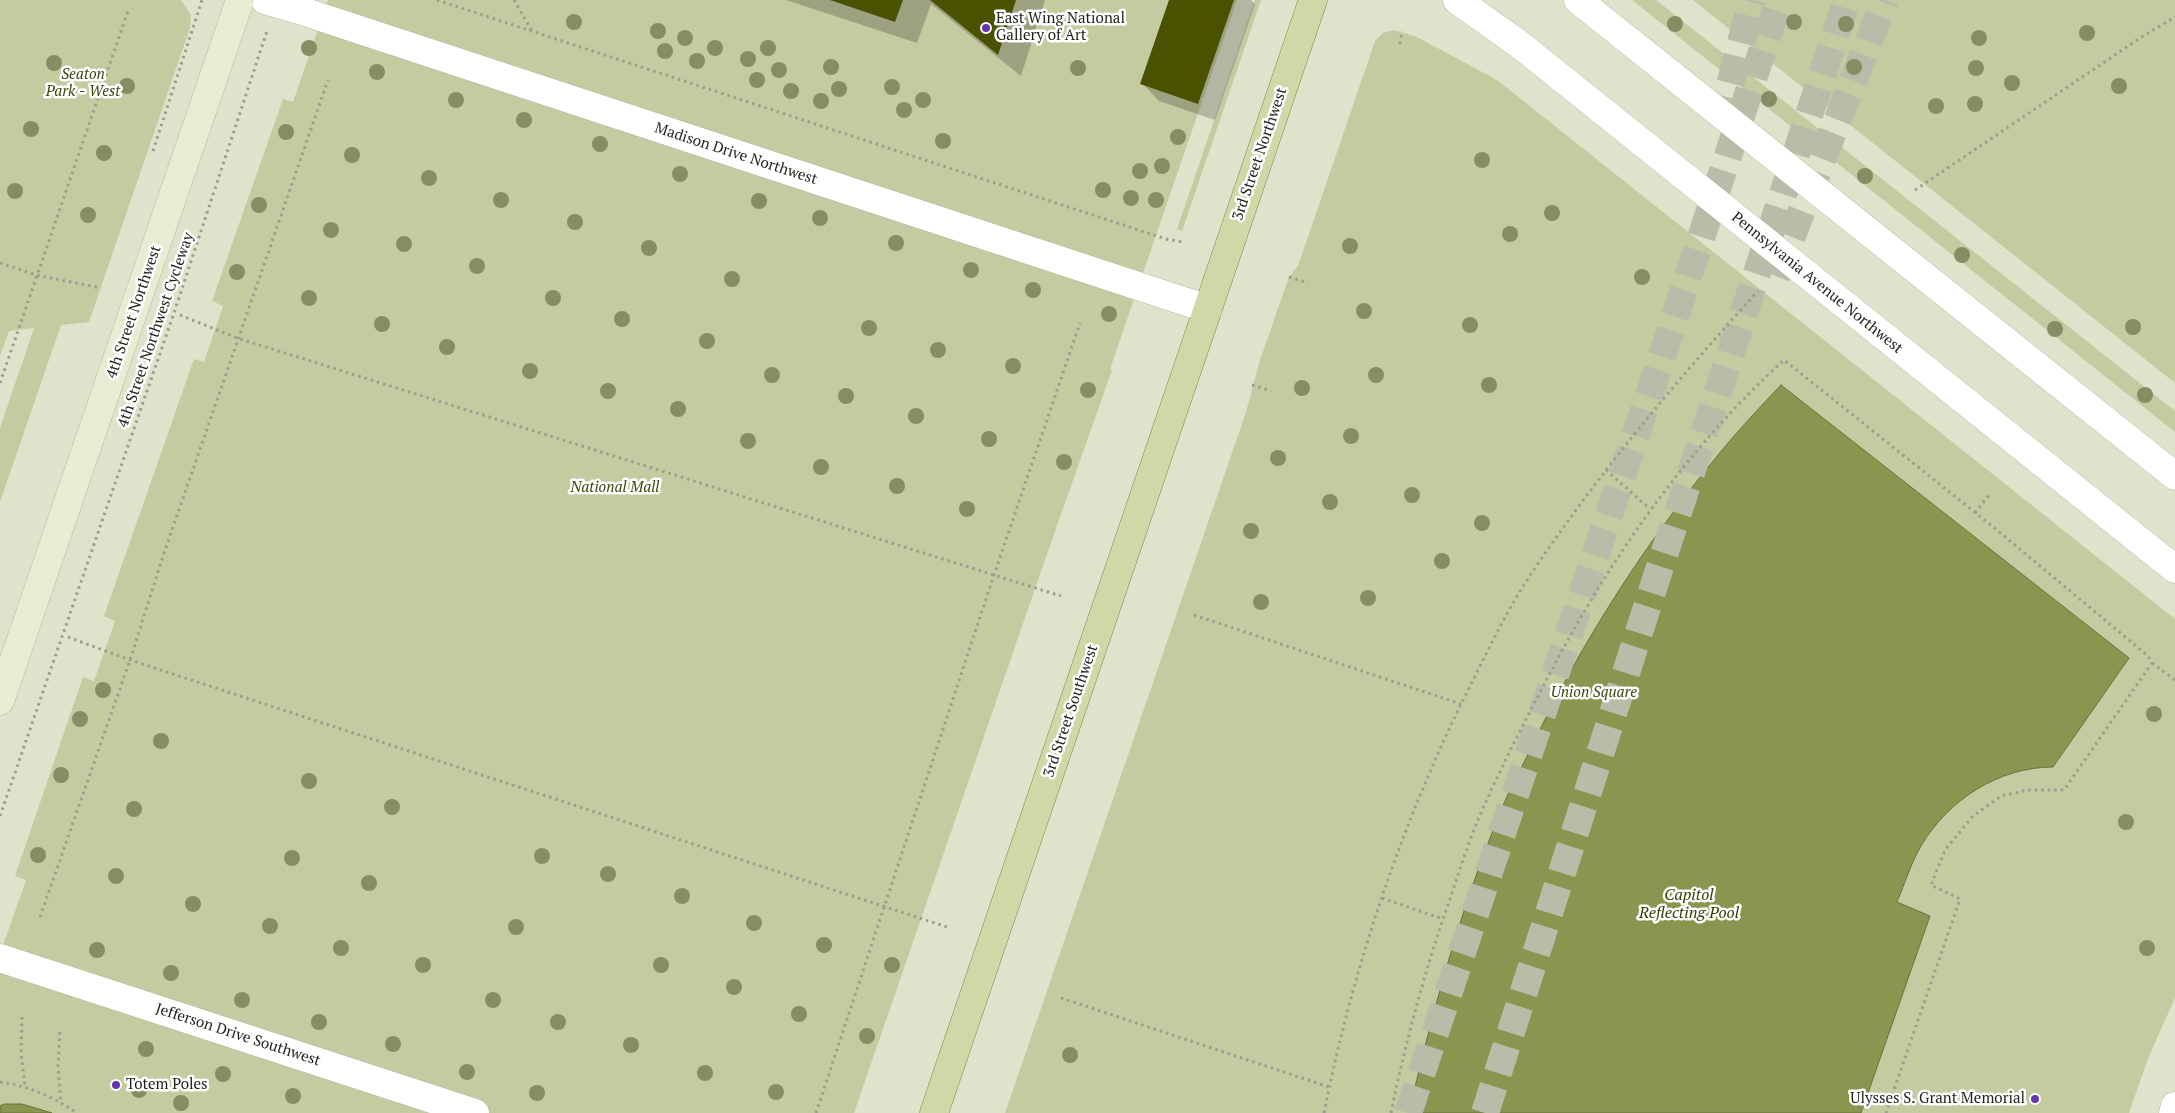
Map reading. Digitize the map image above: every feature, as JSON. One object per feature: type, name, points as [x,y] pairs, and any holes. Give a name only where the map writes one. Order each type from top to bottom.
[{"type":"main road","name":"4th Street Northwest","points":[[0,700],[240,0]]},
{"type":"main road","name":"3rd Street Northwest","points":[[1208,309],[1313,0]]},
{"type":"main road","name":"3rd Street Southwest","points":[[934,1113],[1208,309]]},
{"type":"street","name":"Madison Drive Northwest","points":[[265,0],[353,27],[1208,309]]},
{"type":"street","name":"Pennsylvania Avenue Northwest","points":[[1457,0],[1526,50],[2175,569]]},
{"type":"street","points":[[1578,0],[2175,476]]},
{"type":"street","name":"Jefferson Drive Southwest","points":[[0,958],[475,1113]]},
{"type":"street","points":[[2173,1113],[2175,1106]]},
{"type":"path","points":[[198,10],[202,0]]},
{"type":"path","points":[[437,0],[1166,240],[1183,242]]},
{"type":"path","points":[[514,0],[532,31]]},
{"type":"path","points":[[0,383],[128,11]]},
{"type":"path","points":[[1916,190],[2143,36],[2175,17]]},
{"type":"path","points":[[1400,44],[1402,31]]},
{"type":"path","name":"4th Street Northwest Cycleway","points":[[0,816],[66,636],[267,32]]},
{"type":"path","points":[[40,917],[130,660],[164,552],[328,80]]},
{"type":"path","points":[[0,263],[36,275],[101,288]]},
{"type":"path","points":[[1289,277],[1308,283]]},
{"type":"path","points":[[1324,1113],[1345,1022],[1382,898],[1408,822],[1461,704],[1508,613],[1534,569],[1639,426],[1758,291]]},
{"type":"path","points":[[180,315],[238,338],[1061,596]]},
{"type":"path","points":[[816,1113],[994,575],[1080,323]]},
{"type":"path","points":[[1391,1113],[1405,1046],[1443,919],[1479,816],[1511,746],[1581,616],[1650,510],[1703,444],[1784,360],[1975,513],[2148,656],[2152,663],[2175,680]]},
{"type":"path","points":[[1252,385],[1271,391]]},
{"type":"path","points":[[1606,470],[1650,510]]},
{"type":"path","points":[[1975,513],[1989,495]]},
{"type":"path","points":[[1194,615],[1461,704]]},
{"type":"path","points":[[66,636],[130,660],[885,906],[946,928]]},
{"type":"path","points":[[1886,1113],[1960,899],[1931,885],[1945,850],[1973,816],[2001,796],[2028,790],[2064,790],[2152,663]]},
{"type":"path","points":[[1382,898],[1443,919]]},
{"type":"path","points":[[1060,998],[1329,1087]]},
{"type":"path","points":[[22,1017],[21,1054],[25,1087]]},
{"type":"path","points":[[60,1032],[58,1066],[61,1102]]},
{"type":"path","points":[[0,1082],[48,1094],[77,1113]]},
{"type":"green space","name":"Seaton Park - West","points":[[0,0],[181,0],[191,15],[190,28],[89,322],[61,325],[0,502],[0,428],[34,328],[9,331],[0,356]]},
{"type":"green space","name":"National Mall","points":[[328,0],[1237,0],[1110,369],[1112,370],[854,1113],[0,1113],[0,954],[26,880],[15,876],[83,677],[94,681],[115,621],[104,616],[194,359],[204,362],[223,306],[212,301],[283,99],[293,102]]},
{"type":"green space","points":[[1255,0],[1261,0],[1182,231],[1177,229]]},
{"type":"green space","points":[[1632,0],[1656,0],[2175,411],[2175,432]]},
{"type":"green space","points":[[1693,0],[2175,0],[2175,383],[1752,47]]},
{"type":"green space","name":"Union Square","points":[[1394,30],[1417,37],[1497,80],[2175,619],[2175,998],[2149,1056],[2129,1113],[1005,1113],[1246,412],[1260,360],[1289,277],[1298,266],[1375,41],[1383,33]]},
{"type":"water","name":"Capitol Reflecting Pool","points":[[1781,385],[2129,658],[2053,767],[2013,773],[1977,789],[1945,814],[1921,846],[1897,902],[1930,916],[1861,1113],[1409,1113],[1437,1001],[1471,891],[1505,802],[1549,712],[1593,631],[1670,516],[1734,436]]},
{"type":"water","points":[[5,1104],[22,1104],[52,1113],[0,1113],[0,1106]]},
{"type":"building","points":[[830,0],[903,0],[895,22]]},
{"type":"building","name":"East Wing National Gallery of Art","points":[[930,0],[1016,0],[998,55]]},
{"type":"building","points":[[1169,0],[1234,0],[1198,104],[1140,84]]},
{"type":"tunnel","points":[[1720,124],[1752,0]]},
{"type":"tunnel","points":[[1408,1113],[1659,366],[1779,0]]},
{"type":"tunnel","points":[[1485,1113],[1658,573],[1847,0]]},
{"type":"tunnel","points":[[1776,276],[1885,0]]},
{"type":"place","name":"East Wing National Gallery of Art","points":[[986,28]]},
{"type":"place","name":"Totem Poles","points":[[116,1085]]},
{"type":"place","name":"Ulysses S. Grant Memorial","points":[[2035,1099]]}]
